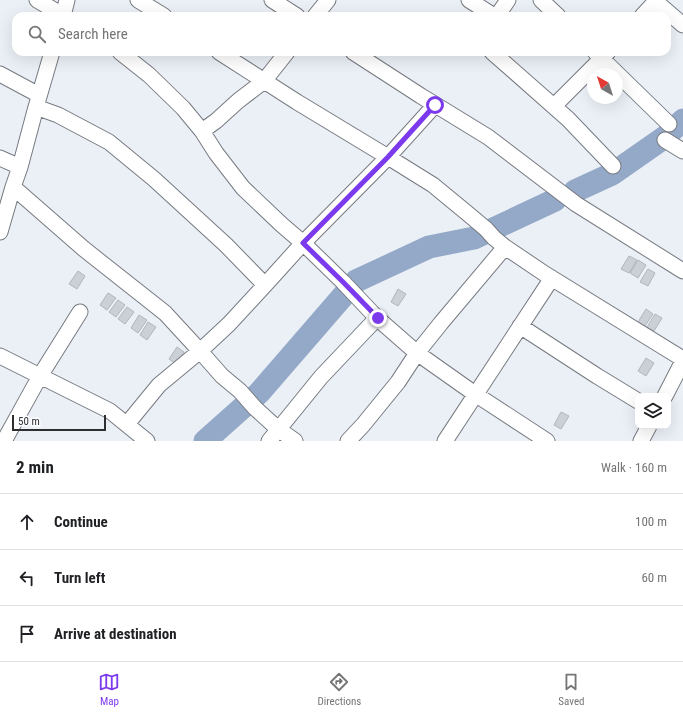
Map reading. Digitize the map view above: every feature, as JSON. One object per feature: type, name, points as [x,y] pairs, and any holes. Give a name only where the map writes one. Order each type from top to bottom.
[{"type":"street","points":[[37,0],[56,12]]},
{"type":"street","points":[[64,12],[67,0]]},
{"type":"street","points":[[138,0],[158,12]]},
{"type":"street","points":[[272,0],[291,12]]},
{"type":"street","points":[[318,12],[328,0]]},
{"type":"street","points":[[469,0],[488,12]]},
{"type":"street","points":[[500,12],[508,0]]},
{"type":"street","points":[[541,0],[554,12]]},
{"type":"street","points":[[645,12],[655,1],[668,12]]},
{"type":"street","points":[[671,15],[683,25]]},
{"type":"street","points":[[0,232],[51,56]]},
{"type":"street","points":[[125,56],[149,75],[183,108],[202,131],[216,153],[243,188],[303,243],[378,318],[417,353],[546,441]]},
{"type":"street","points":[[225,56],[433,185],[495,238],[552,278],[683,360],[666,393]]},
{"type":"street","points":[[202,131],[264,81],[284,56]]},
{"type":"street","points":[[359,56],[488,137],[576,204],[682,269]]},
{"type":"street","points":[[497,56],[568,119],[613,166]]},
{"type":"street","points":[[554,106],[600,56]]},
{"type":"street","points":[[604,56],[669,124]]},
{"type":"street","points":[[0,74],[58,115],[109,142],[165,189],[226,244],[265,285]]},
{"type":"street","points":[[126,424],[159,385],[200,352],[229,324],[303,243],[388,157],[435,105]]},
{"type":"street","points":[[665,140],[683,151]]},
{"type":"street","points":[[0,158],[20,167]]},
{"type":"street","points":[[13,187],[84,249],[165,313],[222,376],[240,391],[278,429],[295,441]]},
{"type":"street","points":[[348,441],[398,382],[417,353],[441,323],[495,238]]},
{"type":"street","points":[[445,441],[552,278]]},
{"type":"street","points":[[4,441],[40,376],[80,312]]},
{"type":"street","points":[[269,441],[321,377],[378,318]]},
{"type":"street","points":[[520,326],[635,399]]},
{"type":"street","points":[[0,356],[110,411],[147,441]]},
{"type":"street","points":[[641,441],[647,429]]},
{"type":"building","points":[[629,256],[637,260],[629,273],[621,269]]},
{"type":"building","points":[[638,260],[646,265],[638,278],[630,273]]},
{"type":"building","points":[[648,269],[655,273],[648,286],[640,282]]},
{"type":"building","points":[[78,271],[85,276],[77,289],[69,284]]},
{"type":"building","points":[[398,289],[406,294],[398,306],[391,302]]},
{"type":"building","points":[[108,293],[116,298],[107,310],[100,305]]},
{"type":"building","points":[[118,300],[125,305],[116,317],[109,312]]},
{"type":"building","points":[[127,307],[134,312],[125,324],[118,319]]},
{"type":"building","points":[[646,309],[653,314],[645,326],[638,322]]},
{"type":"building","points":[[655,314],[662,318],[654,331],[647,327]]},
{"type":"building","points":[[139,315],[147,320],[138,333],[131,328]]},
{"type":"building","points":[[148,322],[156,327],[147,340],[140,335]]},
{"type":"building","points":[[177,347],[184,352],[176,364],[169,359]]},
{"type":"building","points":[[646,358],[654,363],[646,376],[638,371]]},
{"type":"building","points":[[561,412],[569,416],[561,429],[554,425]]},
{"type":"waterway","points":[[575,191],[612,174],[665,137],[683,120]]},
{"type":"waterway","points":[[205,441],[259,393],[356,281],[429,247],[474,238],[555,200]]},
{"type":"route","points":[[378,318],[303,243],[388,157],[435,105]]}]
